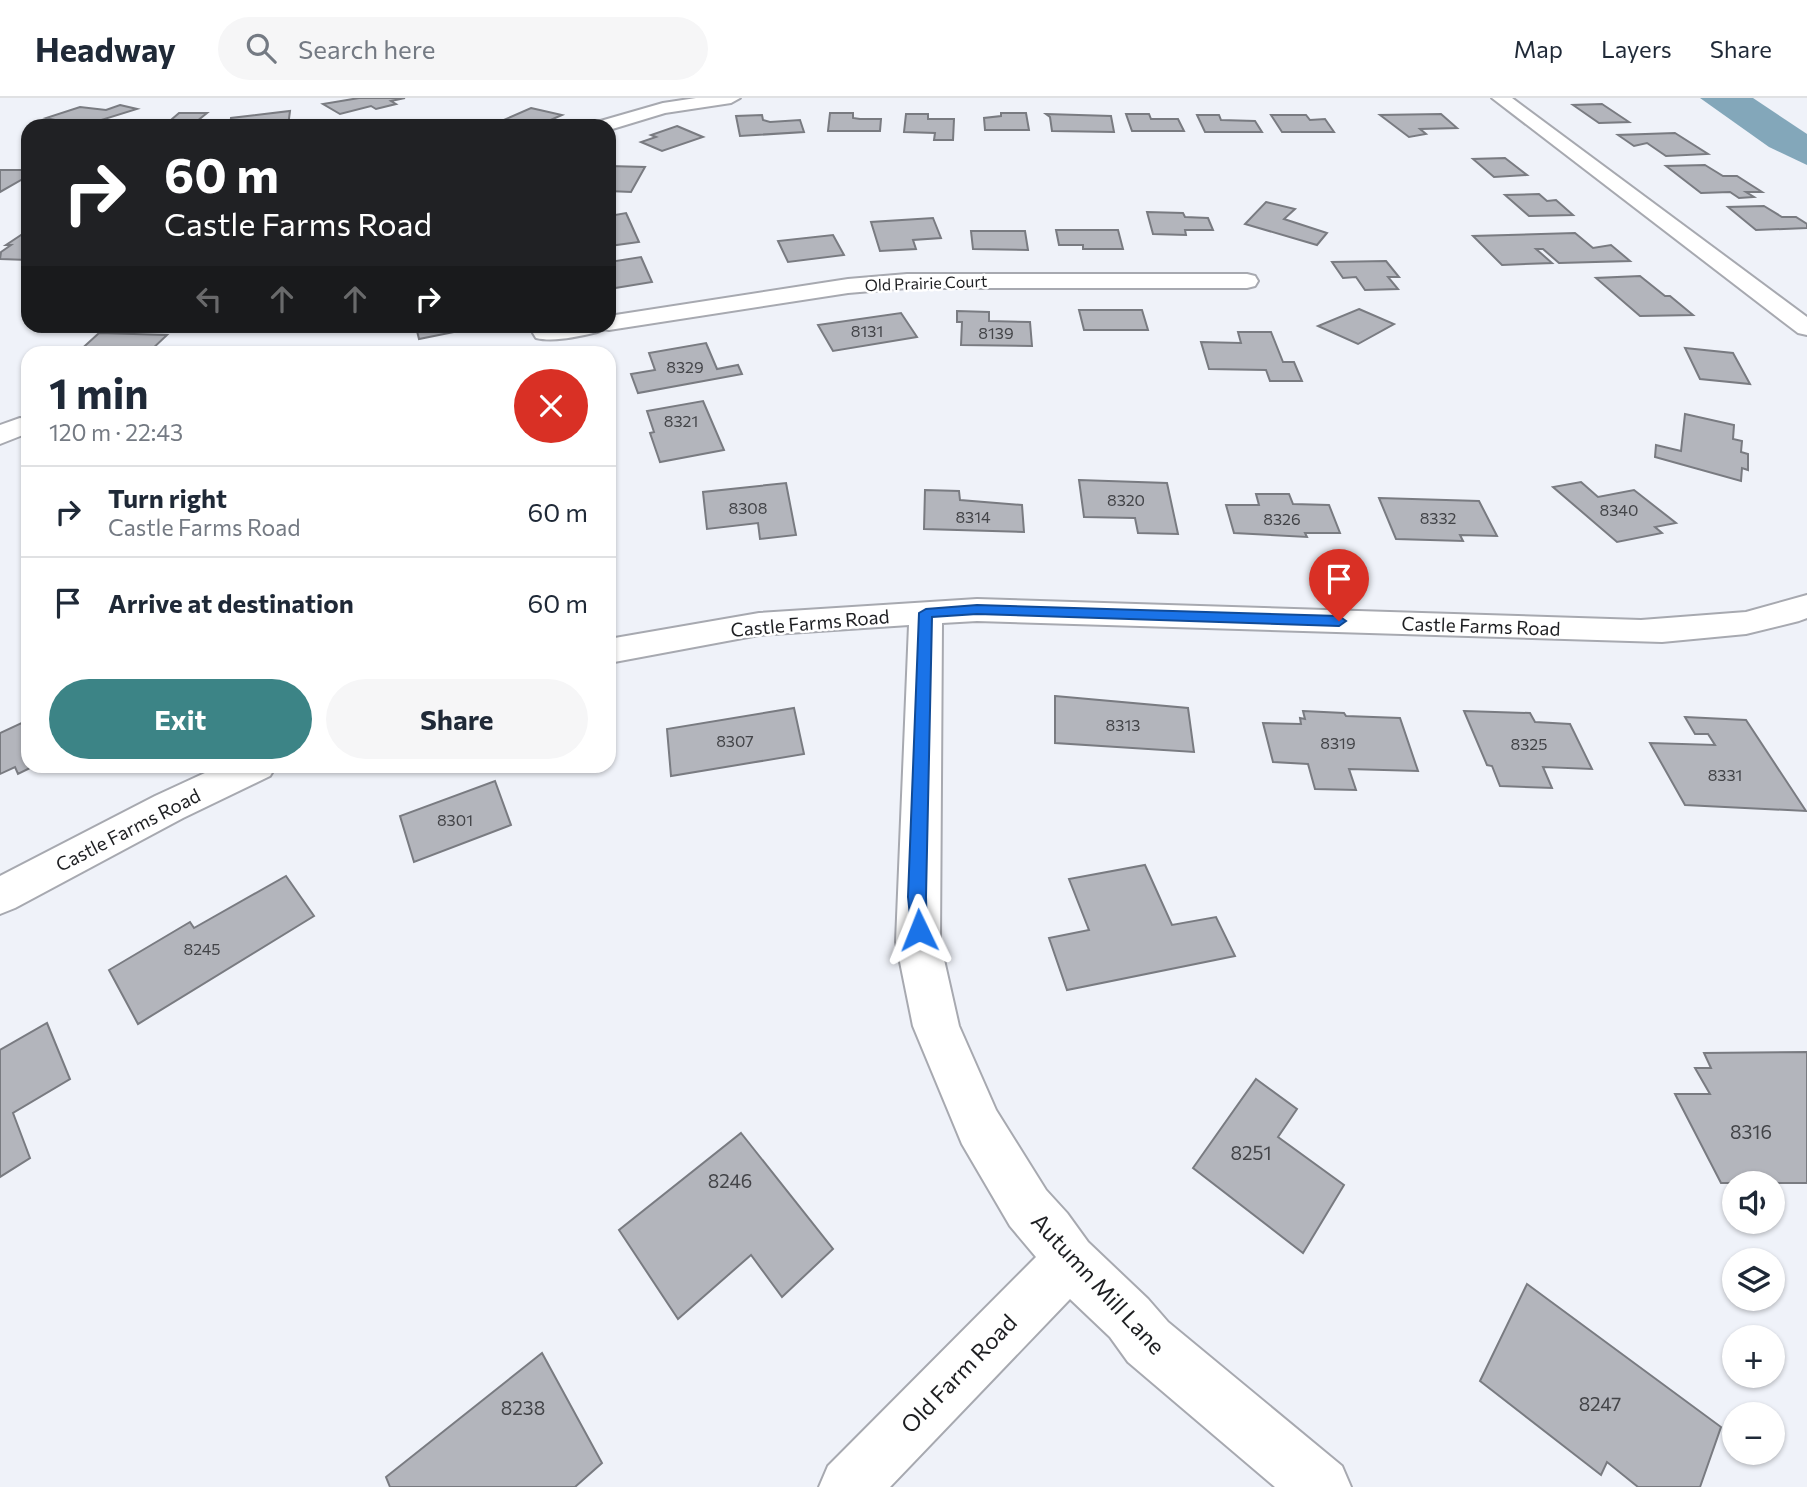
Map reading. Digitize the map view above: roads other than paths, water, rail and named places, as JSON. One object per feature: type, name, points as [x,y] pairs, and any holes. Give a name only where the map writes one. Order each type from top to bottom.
[{"type":"street","points":[[616,122],[663,108],[731,98]]},
{"type":"street","points":[[1501,98],[1807,328]]},
{"type":"street","name":"Old Prairie Court","points":[[616,322],[848,286],[907,281],[1247,281]]},
{"type":"street","points":[[546,337],[563,333]]},
{"type":"street","name":"Castle Farms Road","points":[[616,647],[749,626],[977,610],[1641,631],[1702,628],[1757,621],[1807,606]]},
{"type":"street","name":"Autumn Mill Lane","points":[[926,613],[917,897],[922,966],[936,1026],[979,1127],[1028,1208],[1069,1261],[1129,1318],[1148,1342],[1321,1487]]},
{"type":"street","name":"Castle Farms Road","points":[[0,896],[242,773]]},
{"type":"street","name":"Old Farm Road","points":[[849,1487],[1069,1261]]},
{"type":"water","points":[[1700,98],[1753,98],[1807,134],[1807,165],[1769,147]]}]
